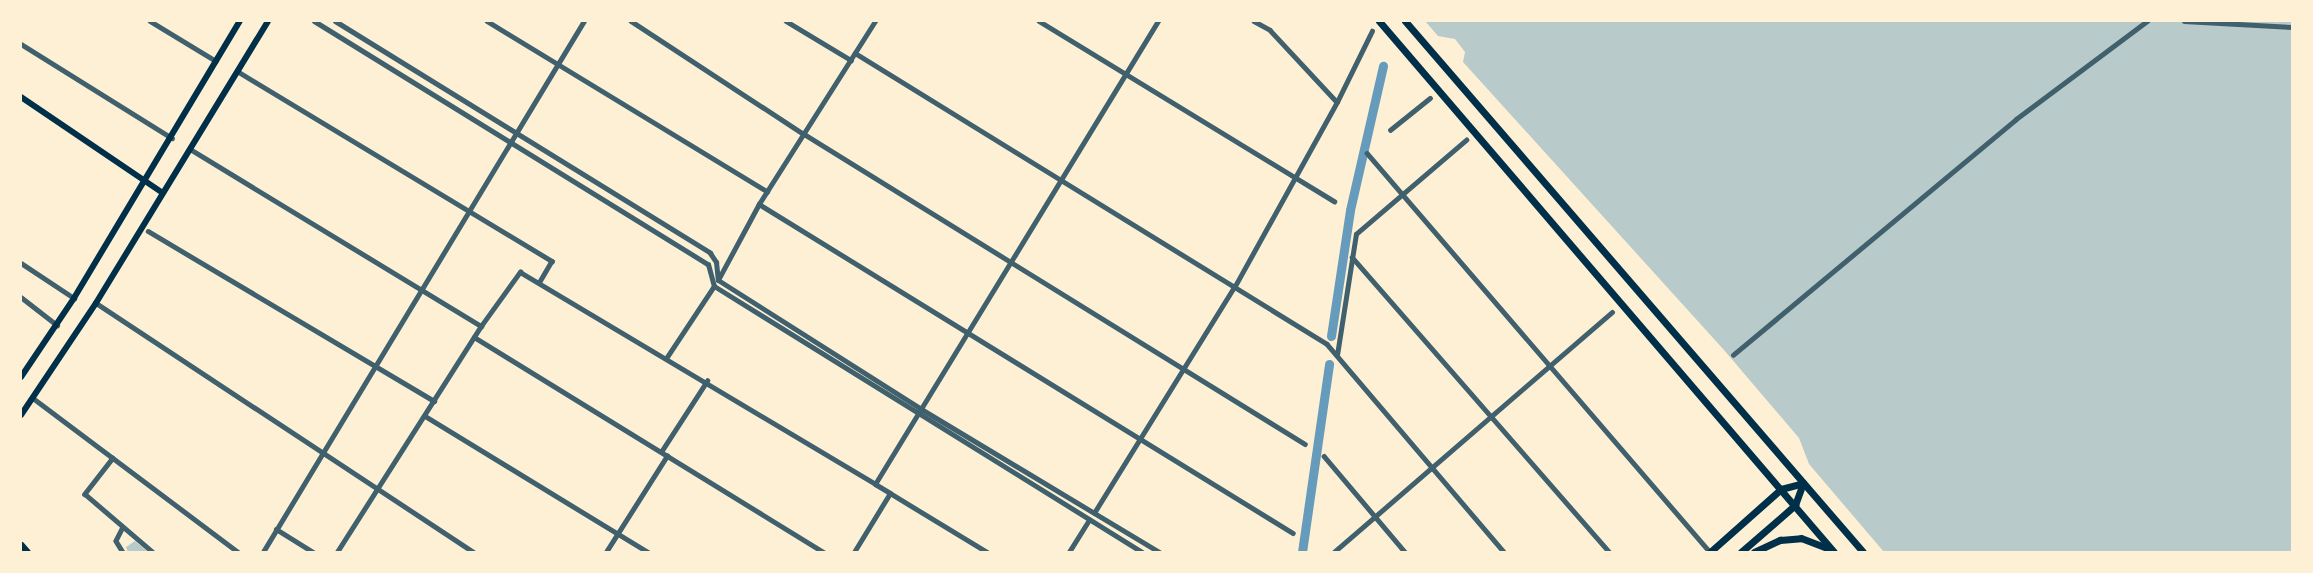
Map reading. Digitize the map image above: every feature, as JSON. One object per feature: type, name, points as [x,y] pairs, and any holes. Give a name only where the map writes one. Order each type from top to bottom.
[{"type":"main road","points":[[21,377],[57,325],[146,182],[240,21]]},
{"type":"main road","points":[[21,415],[96,303],[268,21]]},
{"type":"main road","points":[[1379,21],[1834,552]]},
{"type":"main road","points":[[1405,21],[1863,552]]},
{"type":"main road","points":[[21,97],[164,193]]},
{"type":"main road","points":[[1710,552],[1781,489],[1803,483]]},
{"type":"main road","points":[[1741,552],[1795,505],[1803,483]]},
{"type":"main road","points":[[1754,552],[1780,540],[1801,537],[1834,552]]},
{"type":"main road","points":[[21,545],[27,552]]},
{"type":"street","points":[[150,21],[216,61]]},
{"type":"street","points":[[314,21],[708,264],[714,286],[1142,552]]},
{"type":"street","points":[[335,21],[710,253],[716,262],[718,280]]},
{"type":"street","points":[[487,21],[767,191]]},
{"type":"street","points":[[263,552],[584,21]]},
{"type":"street","points":[[631,21],[804,134],[1305,444]]},
{"type":"street","points":[[786,21],[850,60]]},
{"type":"street","points":[[667,357],[718,280],[759,204],[875,21]]},
{"type":"street","points":[[1039,21],[1125,76],[1335,201]]},
{"type":"street","points":[[875,484],[1158,21]]},
{"type":"street","points":[[1254,21],[1270,30],[1337,102]]},
{"type":"street","points":[[1733,355],[2016,119],[2147,21]]},
{"type":"street","points":[[2184,21],[2292,27]]},
{"type":"street","points":[[1094,513],[1235,286],[1337,102],[1372,30]]},
{"type":"street","points":[[21,44],[172,138]]},
{"type":"street","points":[[855,53],[1327,344],[1504,552]]},
{"type":"street","points":[[237,71],[552,261],[552,265],[540,282]]},
{"type":"street","points":[[1390,130],[1430,98]]},
{"type":"street","points":[[1337,355],[1356,234],[1466,140]]},
{"type":"street","points":[[190,149],[481,326]]},
{"type":"street","points":[[1367,153],[1710,552]]},
{"type":"street","points":[[759,204],[966,335],[1293,532]]},
{"type":"street","points":[[148,231],[434,402]]},
{"type":"street","points":[[1352,258],[1608,552]]},
{"type":"street","points":[[21,263],[74,298]]},
{"type":"street","points":[[337,552],[481,326],[517,274],[524,272],[987,552]]},
{"type":"street","points":[[718,280],[919,412],[1159,552]]},
{"type":"street","points":[[21,297],[57,325]]},
{"type":"street","points":[[96,303],[376,491],[473,552]]},
{"type":"street","points":[[1334,552],[1612,312]]},
{"type":"street","points":[[474,337],[824,552]]},
{"type":"street","points":[[661,452],[707,381]]},
{"type":"street","points":[[33,398],[238,552]]},
{"type":"street","points":[[425,416],[648,552]]},
{"type":"street","points":[[606,552],[667,456]]},
{"type":"street","points":[[1324,456],[1405,552]]},
{"type":"street","points":[[113,458],[85,494],[122,529],[153,552]]},
{"type":"street","points":[[854,552],[890,493]]},
{"type":"street","points":[[1069,552],[1089,520]]},
{"type":"street","points":[[122,529],[116,541],[123,552]]},
{"type":"street","points":[[276,529],[314,552]]},
{"type":"shaded area","points":[[1425,21],[2292,21],[2292,552],[1884,552],[1809,464],[1799,438],[1724,350],[1463,62],[1465,52],[1455,39],[1438,36]]},
{"type":"shaded area","points":[[135,541],[148,552],[128,552],[126,547]]},
{"type":"waterway","points":[[1331,336],[1350,210],[1383,66]]},
{"type":"waterway","points":[[1302,552],[1329,364]]}]
